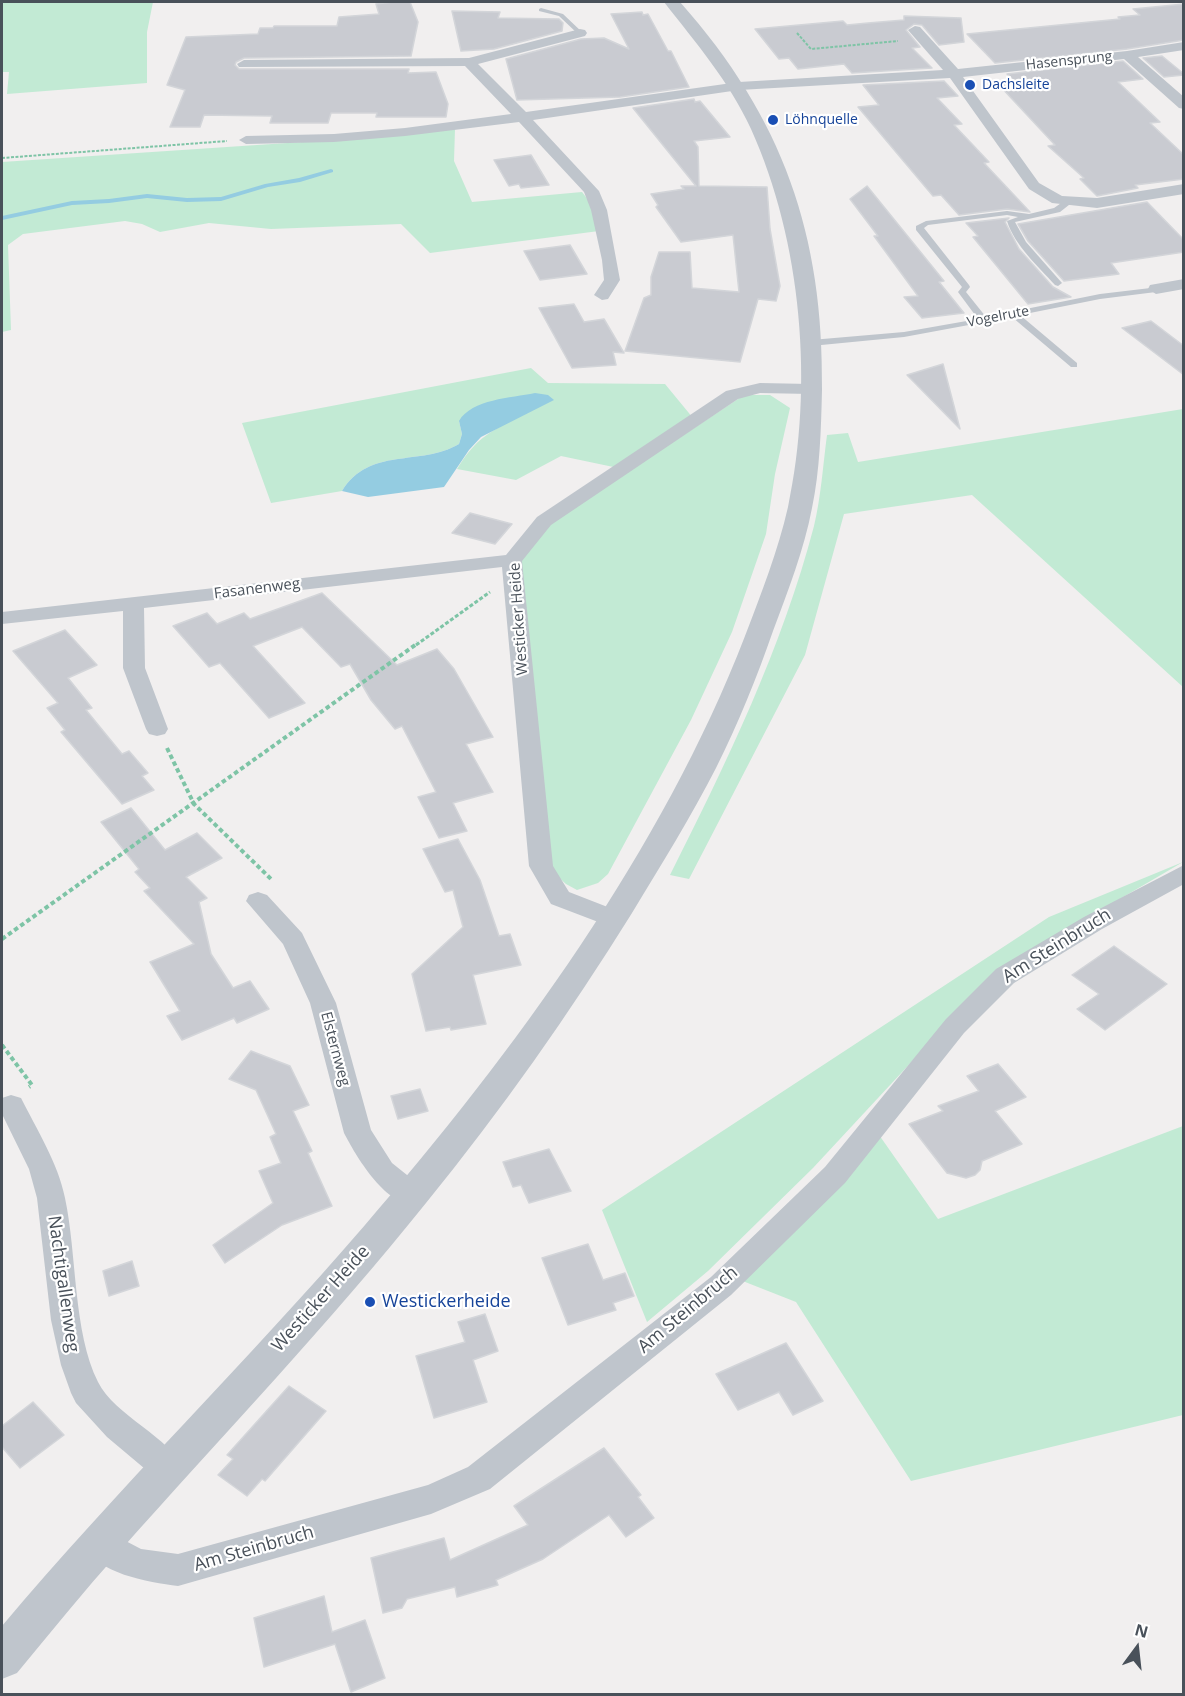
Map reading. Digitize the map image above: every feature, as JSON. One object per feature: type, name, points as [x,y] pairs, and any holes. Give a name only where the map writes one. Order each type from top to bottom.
[{"type":"street","name":"Westicker Heide","points":[[2,1658],[99,1543],[336,1283],[412,1195],[498,1086],[614,919],[707,758],[759,637],[796,524],[809,434],[811,343],[805,273],[791,205],[777,164],[739,86],[709,45],[672,2]]},
{"type":"street","points":[[244,64],[469,62],[580,33]]},
{"type":"street","points":[[919,34],[954,74],[1034,186],[1058,200],[1097,203],[1184,189]]},
{"type":"street","name":"Hasensprung","points":[[739,86],[954,74],[1127,55],[1184,46]]},
{"type":"street","points":[[1127,55],[1184,105]]},
{"type":"street","points":[[469,62],[591,191],[599,210],[610,261],[612,280],[602,295]]},
{"type":"street","points":[[246,140],[334,138],[405,132],[739,86]]},
{"type":"street","name":"Vogelrute","points":[[1156,290],[1184,284]]},
{"type":"street","name":"Westicker Heide","points":[[614,919],[560,898],[541,866],[512,567],[544,521],[732,395],[759,388],[810,389]]},
{"type":"street","name":"Fasanenweg","points":[[2,618],[512,567]]},
{"type":"street","points":[[133,604],[134,668],[157,729]]},
{"type":"street","name":"Am Steinbruch","points":[[99,1543],[136,1564],[178,1570],[431,1498],[479,1478],[721,1286],[834,1175],[955,1026],[1005,976],[1184,873]]},
{"type":"street","name":"Elsternweg","points":[[258,901],[293,939],[322,1003],[358,1133],[382,1171],[412,1195]]},
{"type":"street","name":"Nachtigallenweg","points":[[11,1106],[43,1169],[51,1198],[66,1320],[75,1365],[87,1393],[118,1427],[168,1469]]},
{"type":"lane","points":[[541,10],[561,15],[580,33]]},
{"type":"lane","points":[[1058,283],[1012,226],[1011,221],[1057,210],[1070,201]]},
{"type":"lane","points":[[982,319],[962,292],[966,287],[919,228],[926,223],[1007,213],[1027,216]]},
{"type":"lane","name":"Vogelrute","points":[[811,343],[891,336],[1110,294],[1156,290]]},
{"type":"lane","points":[[1013,314],[1074,365]]},
{"type":"path","points":[[797,33],[812,49],[919,34]]},
{"type":"path","points":[[2,158],[246,140]]},
{"type":"path","points":[[2,939],[194,804],[512,567]]},
{"type":"path","points":[[157,729],[194,804],[277,885],[258,901]]},
{"type":"path","points":[[2,1045],[32,1085],[11,1106]]},
{"type":"green space","points":[[2,2],[153,2],[147,32],[147,83],[7,94],[9,72],[2,72]]},
{"type":"green space","points":[[455,129],[454,161],[472,202],[582,192],[589,201],[599,231],[430,253],[401,224],[271,229],[209,223],[160,232],[142,224],[125,221],[23,234],[8,245],[11,330],[2,332],[2,162],[332,140]]},
{"type":"green space","points":[[531,368],[548,383],[665,384],[693,418],[623,469],[561,456],[516,480],[457,469],[480,440],[510,421],[459,421],[462,434],[459,444],[444,451],[381,462],[353,477],[342,491],[271,503],[242,423]]},
{"type":"green space","points":[[744,395],[770,395],[790,408],[775,474],[766,534],[732,632],[691,720],[608,874],[598,883],[577,890],[566,884],[546,866],[518,560],[550,523]]},
{"type":"green space","points":[[1183,409],[1183,687],[972,495],[844,514],[805,655],[689,879],[670,875],[732,747],[786,616],[814,526],[827,435],[848,433],[858,462]]},
{"type":"green space","points":[[1183,862],[995,972],[813,1168],[708,1271],[647,1322],[602,1210],[1049,917]]},
{"type":"green space","points":[[1183,1126],[1183,1415],[911,1481],[796,1302],[735,1278],[877,1132],[938,1219]]},
{"type":"water","points":[[535,393],[548,395],[554,400],[481,437],[469,450],[444,487],[368,497],[342,491],[353,477],[381,462],[428,455],[459,444],[462,434],[459,421],[473,408],[493,401]]},
{"type":"building","points":[[410,2],[418,22],[411,56],[244,58],[235,65],[239,69],[409,69],[408,73],[436,72],[448,104],[446,117],[376,117],[377,113],[331,113],[328,123],[270,123],[272,116],[204,115],[200,127],[170,127],[185,90],[167,85],[186,37],[258,34],[260,28],[273,28],[274,26],[337,26],[339,17],[379,14],[376,4]]},
{"type":"building","points":[[1184,4],[1184,40],[1127,49],[995,63],[967,34],[1120,19],[1118,17],[1140,15],[1133,9]]},
{"type":"building","points":[[452,11],[500,12],[498,18],[559,19],[563,23],[562,31],[494,49],[461,51]]},
{"type":"building","points":[[642,12],[643,15],[648,14],[668,51],[671,51],[689,87],[620,97],[517,100],[506,59],[581,39],[604,38],[629,49],[611,14]]},
{"type":"building","points":[[904,16],[961,18],[964,42],[939,45],[922,25],[914,24],[906,30],[920,47],[912,48],[932,68],[852,73],[844,64],[798,69],[789,58],[779,59],[755,29],[843,21],[847,25],[904,20]]},
{"type":"building","points":[[1162,56],[1184,75],[1164,77],[1143,58]]},
{"type":"building","points":[[1123,61],[1143,79],[1118,82],[1160,122],[1150,123],[1184,155],[1184,179],[1135,185],[1138,188],[1097,196],[1080,179],[1084,178],[1048,146],[1055,145],[999,85],[1016,83],[1007,74]]},
{"type":"building","points":[[944,81],[958,96],[937,98],[962,124],[954,125],[989,162],[984,163],[1030,212],[1007,209],[959,215],[941,195],[933,196],[858,107],[879,105],[863,85]]},
{"type":"building","points":[[694,99],[695,102],[700,101],[730,137],[694,141],[698,147],[699,186],[767,187],[770,229],[780,286],[776,301],[758,299],[740,362],[625,351],[644,298],[651,295],[651,277],[659,252],[690,252],[692,288],[739,292],[733,235],[681,242],[656,207],[658,205],[651,194],[684,189],[681,186],[696,186],[633,108]]},
{"type":"building","points":[[531,155],[549,185],[521,188],[519,184],[509,186],[494,160]]},
{"type":"building","points":[[867,186],[944,281],[939,282],[964,313],[922,318],[904,297],[918,296],[850,199]]},
{"type":"building","points":[[1147,202],[1184,240],[1184,252],[1111,263],[1119,274],[1064,281],[1028,241],[1018,224]]},
{"type":"building","points":[[1009,218],[1005,222],[1019,249],[1053,287],[1071,297],[1028,304],[973,237],[978,236],[966,223]]},
{"type":"building","points":[[570,245],[587,274],[540,280],[524,251]]},
{"type":"building","points":[[574,304],[584,322],[604,319],[624,353],[613,352],[616,365],[572,368],[539,308]]},
{"type":"building","points":[[1151,321],[1184,346],[1184,375],[1122,328]]},
{"type":"building","points":[[943,364],[960,429],[907,375]]},
{"type":"building","points":[[470,513],[512,524],[495,544],[452,533]]},
{"type":"building","points":[[322,593],[397,665],[437,649],[454,669],[493,737],[466,744],[493,792],[453,803],[467,831],[439,838],[418,797],[436,792],[402,726],[395,729],[371,700],[350,664],[341,667],[302,627],[253,646],[305,703],[269,718],[220,663],[209,667],[173,626],[207,613],[217,624],[244,613],[250,619]]},
{"type":"building","points":[[65,630],[97,665],[68,678],[92,708],[86,710],[122,754],[129,751],[148,773],[142,776],[154,790],[122,804],[61,732],[65,730],[47,708],[58,703],[13,651]]},
{"type":"building","points":[[131,808],[165,850],[197,833],[222,858],[186,877],[207,898],[199,902],[211,954],[233,988],[250,981],[269,1009],[237,1023],[234,1018],[182,1040],[167,1016],[180,1011],[150,962],[194,944],[144,891],[150,888],[135,872],[139,869],[101,822]]},
{"type":"building","points":[[458,839],[480,880],[499,936],[510,934],[521,965],[473,975],[486,1024],[451,1030],[450,1027],[426,1031],[412,974],[463,927],[453,890],[445,892],[423,849]]},
{"type":"building","points":[[1114,946],[1167,984],[1105,1030],[1077,1009],[1099,994],[1072,975]]},
{"type":"building","points":[[251,1051],[290,1066],[309,1105],[293,1111],[312,1151],[308,1153],[332,1206],[282,1225],[225,1263],[213,1245],[273,1203],[259,1171],[281,1163],[270,1137],[276,1134],[256,1090],[229,1079]]},
{"type":"building","points":[[998,1064],[1026,1097],[995,1111],[1022,1144],[982,1161],[980,1170],[975,1175],[966,1178],[947,1173],[909,1124],[943,1111],[938,1106],[979,1091],[967,1076]]},
{"type":"building","points":[[420,1089],[428,1111],[398,1119],[391,1096]]},
{"type":"building","points":[[549,1149],[571,1191],[529,1203],[521,1185],[513,1187],[503,1162]]},
{"type":"building","points":[[588,1244],[603,1280],[625,1273],[634,1296],[613,1303],[616,1310],[568,1325],[542,1258]]},
{"type":"building","points":[[132,1261],[139,1286],[109,1296],[103,1271]]},
{"type":"building","points":[[485,1314],[498,1351],[473,1360],[487,1402],[434,1418],[416,1356],[465,1342],[458,1322]]},
{"type":"building","points":[[786,1343],[823,1401],[793,1415],[779,1392],[738,1410],[716,1374]]},
{"type":"building","points":[[289,1386],[326,1411],[265,1481],[262,1479],[247,1496],[218,1475],[233,1459],[227,1455]]},
{"type":"building","points":[[33,1402],[64,1435],[20,1468],[2,1447],[2,1426]]},
{"type":"building","points":[[604,1448],[641,1495],[638,1497],[654,1518],[626,1537],[609,1515],[543,1559],[496,1580],[498,1585],[457,1597],[455,1587],[407,1599],[402,1608],[383,1613],[371,1558],[444,1538],[450,1560],[528,1525],[514,1506]]},
{"type":"building","points":[[324,1596],[332,1632],[365,1620],[385,1678],[351,1692],[335,1644],[264,1667],[254,1618]]},
{"type":"waterway","points":[[2,218],[72,203],[147,196],[187,200],[221,199],[267,185],[300,180],[331,171]]},
{"type":"place","name":"Dachsleite","points":[[970,85]]},
{"type":"place","name":"Löhnquelle","points":[[773,120]]},
{"type":"place","name":"Westickerheide","points":[[370,1302]]}]
